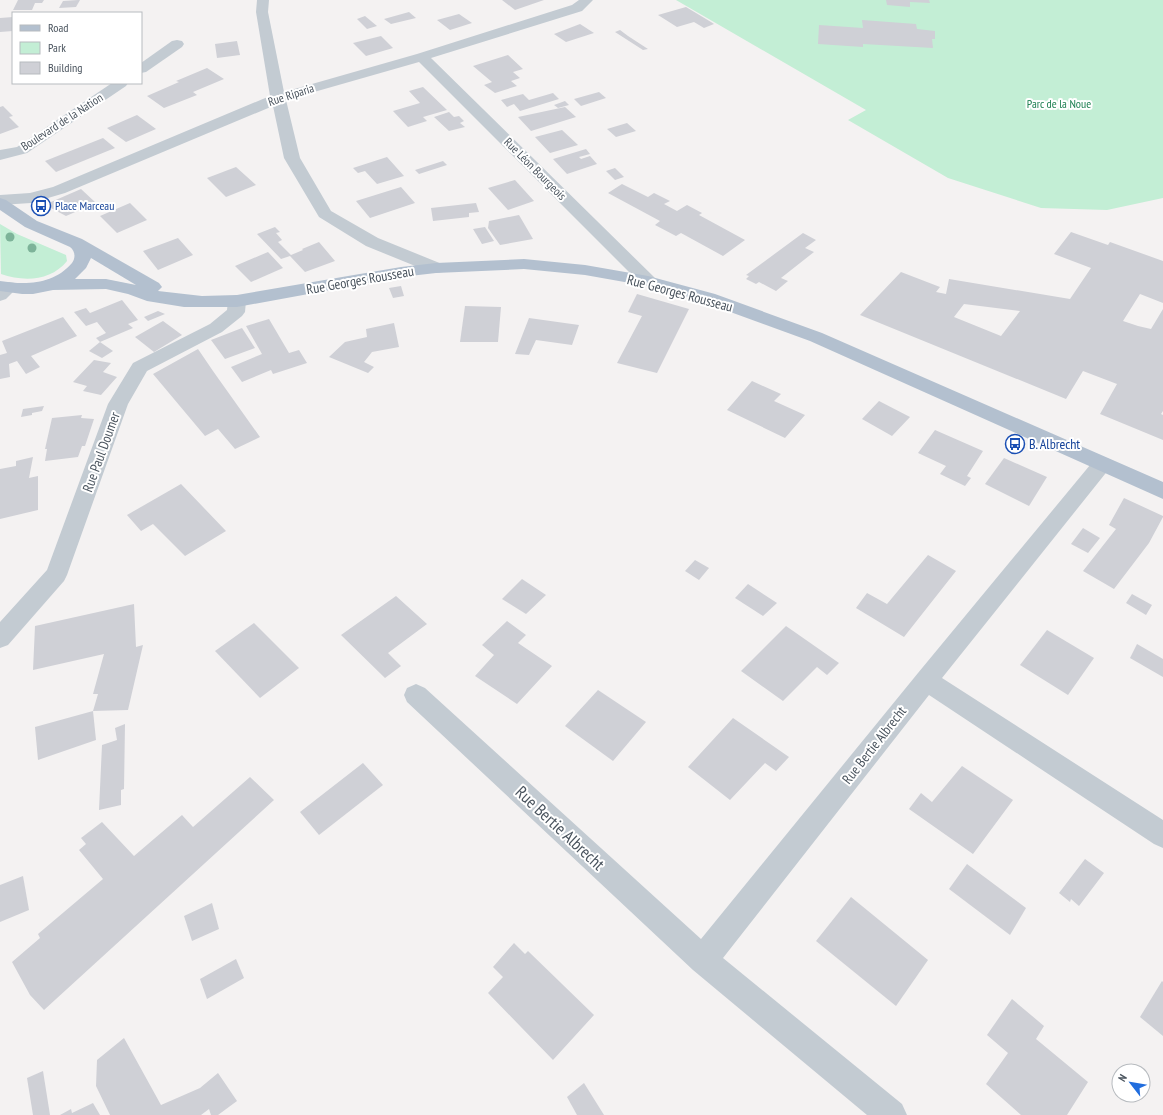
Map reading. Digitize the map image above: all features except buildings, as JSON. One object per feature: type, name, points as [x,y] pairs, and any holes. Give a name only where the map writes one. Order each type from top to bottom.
[{"type":"main road","points":[[0,202],[31,224],[76,242],[82,247],[97,254],[157,289],[163,296]]},
{"type":"main road","points":[[3,289],[54,285],[67,278],[82,262],[84,255],[82,247]]},
{"type":"main road","name":"Rue Georges Rousseau","points":[[54,285],[106,284],[132,289],[147,295],[163,296],[184,301],[236,301],[401,272],[436,268],[524,264],[585,270],[648,281],[709,298],[816,337],[1163,491]]},
{"type":"street","points":[[263,0],[262,12],[278,98],[292,158],[325,214],[372,242],[436,268]]},
{"type":"street","name":"Rue Riparia","points":[[0,202],[31,198],[59,190],[278,98],[422,57],[577,8],[587,0]]},
{"type":"street","points":[[142,68],[177,44]]},
{"type":"street","name":"Rue Léon Bourgeois","points":[[422,57],[648,281]]},
{"type":"street","name":"Boulevard de la Nation","points":[[0,155],[22,150],[120,84]]},
{"type":"street","name":"Rue Paul Doumer","points":[[0,638],[56,575],[118,404],[140,367],[216,328],[236,312],[236,301]]},
{"type":"street","name":"Rue Bertie Albrecht","points":[[703,960],[926,680],[1102,464]]},
{"type":"street","points":[[926,680],[1163,835]]},
{"type":"street","name":"Rue Bertie Albrecht","points":[[416,695],[703,960],[891,1115]]},
{"type":"green space","name":"Parc de la Noue","points":[[676,0],[1163,0],[1163,198],[1107,210],[1041,208],[948,178],[848,120],[866,110]]},
{"type":"green space","points":[[0,224],[17,234],[66,255],[67,261],[61,268],[53,273],[37,278],[28,279],[10,277],[1,274]]},
{"type":"place","name":"Place Marceau","points":[[41,206]]},
{"type":"place","name":"B. Albrecht","points":[[1015,444]]}]
